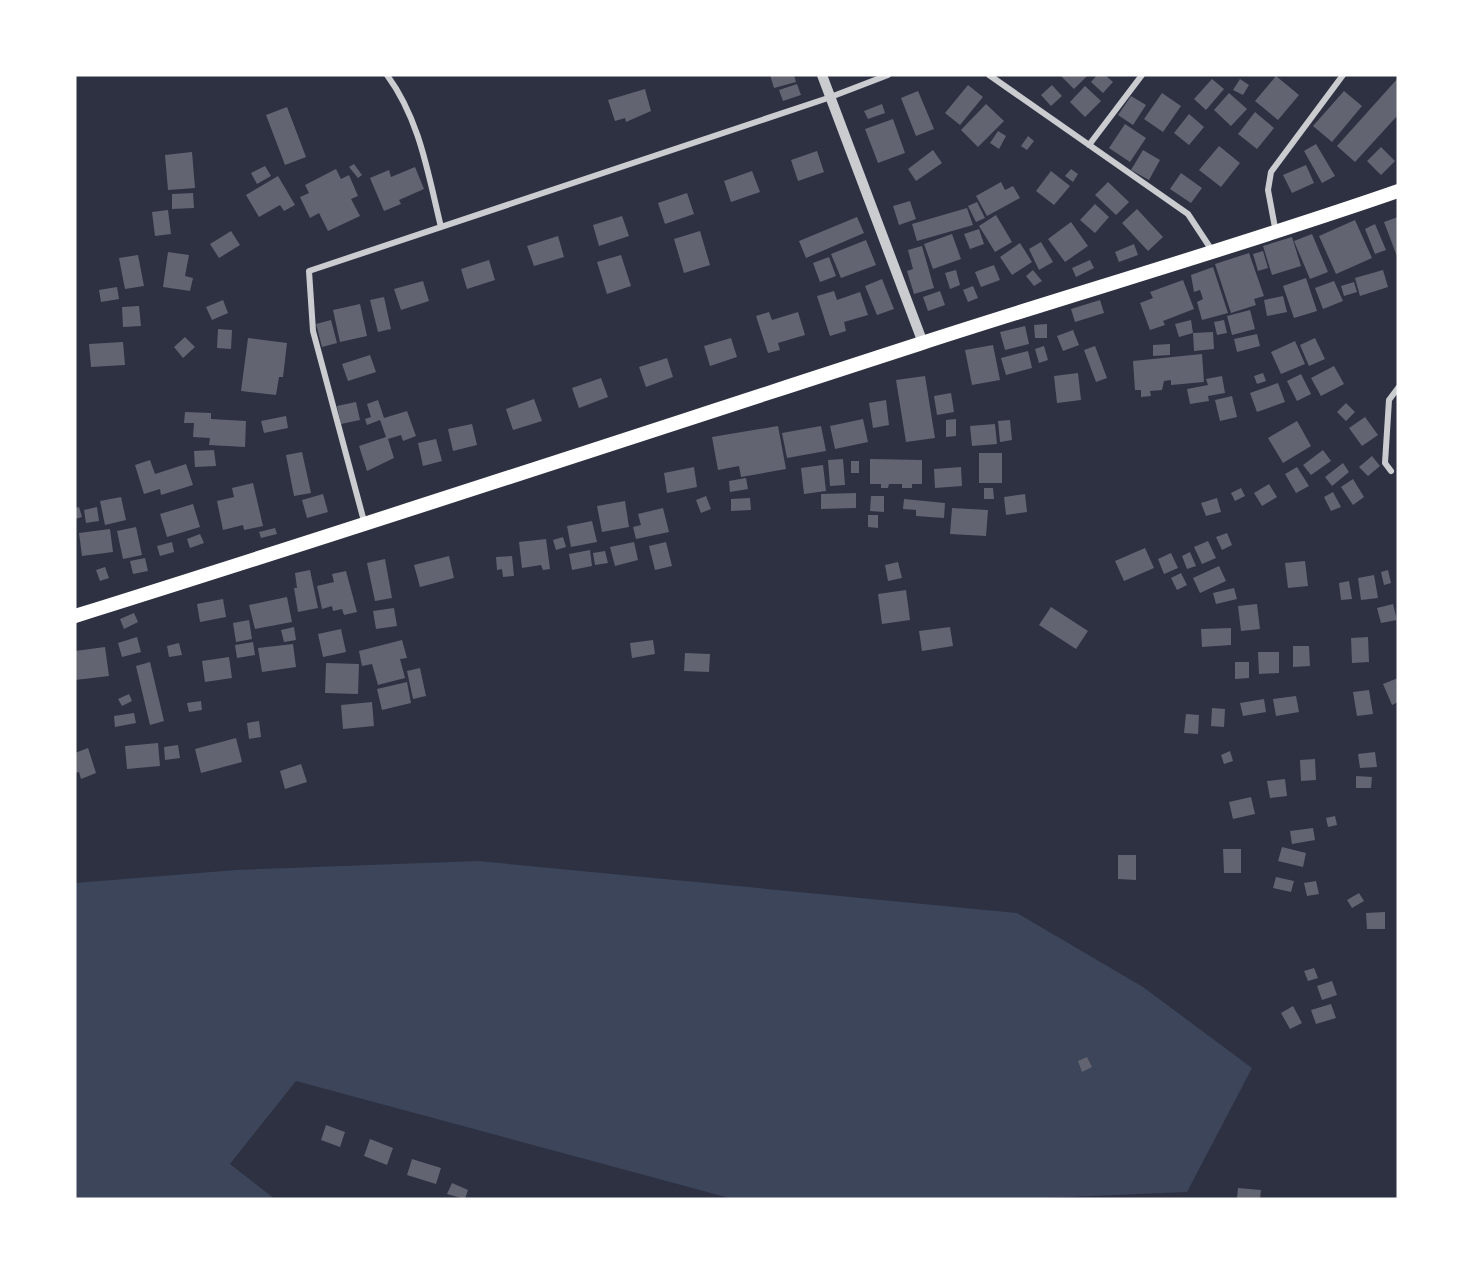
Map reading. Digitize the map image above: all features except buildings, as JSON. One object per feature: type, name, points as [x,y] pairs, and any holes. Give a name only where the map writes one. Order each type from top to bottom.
[{"type":"highway","points":[[75,616],[365,525],[923,343],[1276,233],[1398,191]]},
{"type":"street","points":[[387,75],[403,97],[414,122],[441,227]]},
{"type":"street","points":[[822,75],[828,98],[923,343]]},
{"type":"street","points":[[365,525],[313,331],[309,272],[828,98],[888,75]]},
{"type":"street","points":[[989,75],[1188,214],[1213,253]]},
{"type":"street","points":[[1089,145],[1142,75]]},
{"type":"street","points":[[1276,233],[1268,190],[1271,172],[1343,75]]},
{"type":"street","points":[[1391,471],[1385,463],[1389,400],[1398,388]]},
{"type":"shaded area","points":[[478,861],[1017,913],[1143,987],[1252,1068],[1187,1192],[1022,1199],[733,1199],[296,1081],[230,1164],[275,1199],[75,1199],[75,883],[236,870]]}]
